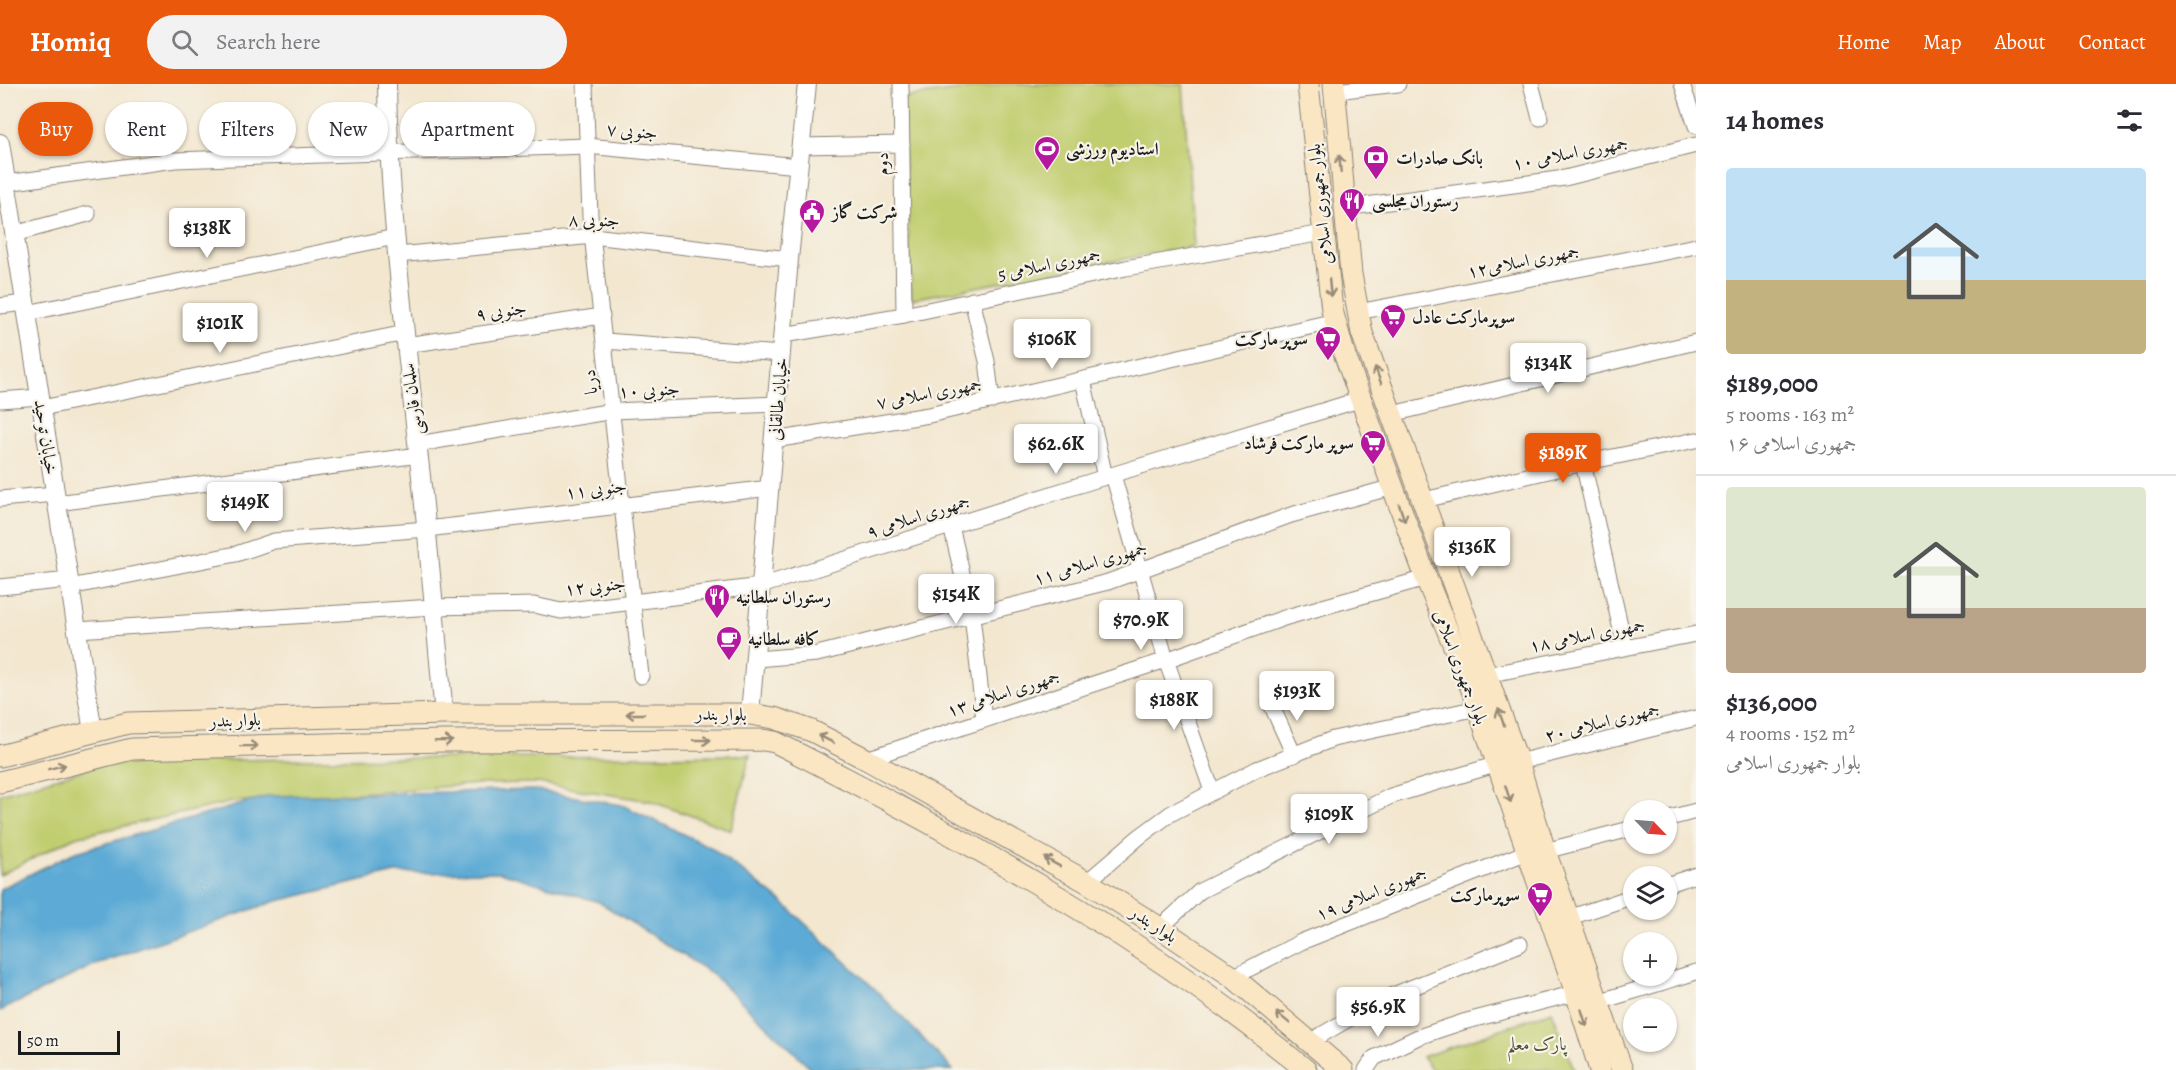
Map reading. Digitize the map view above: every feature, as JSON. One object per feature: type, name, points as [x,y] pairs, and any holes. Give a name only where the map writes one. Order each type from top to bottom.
[{"type":"main road","name":"بلوار جمهوری اسلامی","points":[[1308,84],[1323,233],[1335,321],[1344,353],[1426,578],[1478,708],[1508,763]]},
{"type":"main road","name":"بلوار جمهوری اسلامی","points":[[1334,88],[1351,274],[1362,333],[1486,675],[1508,763],[1600,1070]]},
{"type":"main road","name":"بلوار بندر","points":[[0,756],[128,723],[444,714],[750,714],[774,718],[812,731],[866,759],[1087,882],[1233,978],[1344,1070]]},
{"type":"main road","points":[[338,717],[339,744]]},
{"type":"main road","name":"بلوار بندر","points":[[0,782],[132,748],[763,740],[775,742],[856,783],[1070,902],[1148,951],[1210,995],[1306,1070]]},
{"type":"main road","name":"بلوار جمهوری اسلامی","points":[[1536,852],[1569,918],[1622,1070]]},
{"type":"street","name":"سلمان فارسی","points":[[387,84],[387,102]]},
{"type":"street","name":"دریا","points":[[585,84],[593,236],[641,676]]},
{"type":"street","name":"خیابان طالقانی","points":[[750,714],[789,259],[807,84]]},
{"type":"street","name":"دوم","points":[[901,84],[904,315]]},
{"type":"street","points":[[1334,88],[1398,84]]},
{"type":"street","points":[[1531,84],[1540,118]]},
{"type":"street","points":[[1682,84],[1696,126]]},
{"type":"street","name":"خیابان توحید","points":[[0,143],[9,223],[26,308],[93,732]]},
{"type":"street","points":[[801,146],[902,144]]},
{"type":"street","name":"۷ جنوبی","points":[[388,151],[587,146],[799,166]]},
{"type":"street","name":"جمهوری اسلامی ۱۰","points":[[1344,208],[1565,178],[1696,146]]},
{"type":"street","name":"سلمان فارسی","points":[[388,151],[444,714]]},
{"type":"street","name":"۷ جنوبی","points":[[6,183],[176,160],[308,154]]},
{"type":"street","points":[[9,223],[88,214]]},
{"type":"street","name":"جمهوری اسلامی 5","points":[[783,335],[904,315],[1126,268],[1323,233]]},
{"type":"street","name":"۸ جنوبی","points":[[398,255],[593,236],[789,259]]},
{"type":"street","points":[[0,306],[26,308],[395,237]]},
{"type":"street","name":"جمهوری اسلامی۱۲","points":[[1358,312],[1696,246]]},
{"type":"street","points":[[972,300],[987,361],[993,401]]},
{"type":"street","name":"۹ جنوبی","points":[[0,400],[41,403],[405,339],[602,316]]},
{"type":"street","name":"جمهوری اسلامی ۷","points":[[774,440],[929,415],[1335,321]]},
{"type":"street","points":[[605,341],[781,354]]},
{"type":"street","points":[[1392,414],[1696,342]]},
{"type":"street","points":[[1083,380],[1109,476],[1166,660],[1212,791]]},
{"type":"street","name":"جمهوری اسلامی ۹","points":[[761,586],[1362,399]]},
{"type":"street","name":"۱۰ جنوبی","points":[[0,499],[56,498],[418,449],[613,411],[777,404]]},
{"type":"street","points":[[1424,500],[1583,463],[1696,440]]},
{"type":"street","points":[[1583,463],[1625,647]]},
{"type":"street","name":"جمهوری اسلامی ۱۱","points":[[756,659],[817,654],[1108,582],[1291,515],[1393,486]]},
{"type":"street","name":"۱۱ جنوبی","points":[[0,587],[69,584],[236,554],[273,541],[427,530],[770,488]]},
{"type":"street","points":[[951,526],[972,616],[984,720]]},
{"type":"street","name":"جمهوری اسلامی ۱۳","points":[[866,759],[1166,660],[1287,617],[1426,578]]},
{"type":"street","name":"۱۲ جنوبی","points":[[77,630],[433,607],[534,605],[561,611],[761,586]]},
{"type":"street","name":"جمهوری اسلامی ۱۸","points":[[1486,675],[1696,634]]},
{"type":"street","points":[[1270,702],[1294,755]]},
{"type":"street","points":[[1087,882],[1170,813],[1257,769],[1333,739],[1478,708]]},
{"type":"street","name":"جمهوری اسلامی ۲۰","points":[[1160,928],[1200,891],[1391,796],[1508,763],[1696,718]]},
{"type":"street","points":[[1677,816],[1696,811]]},
{"type":"street","name":"جمهوری اسلامی ۱۹","points":[[1233,978],[1301,942],[1536,852],[1623,831]]},
{"type":"street","points":[[1677,881],[1696,875]]},
{"type":"street","points":[[1569,918],[1623,900]]},
{"type":"street","points":[[1311,1041],[1381,1000],[1520,944]]},
{"type":"street","points":[[1598,1002],[1696,972]]},
{"type":"street","points":[[1366,1070],[1374,1058],[1418,1037],[1463,1022],[1576,993]]},
{"type":"green space","name":"استادیوم ورزشی","points":[[1001,84],[1183,84],[1194,246],[912,299],[901,98]]},
{"type":"green space","points":[[750,755],[731,830],[650,801],[537,783],[480,784],[232,802],[75,837],[0,875],[0,794],[114,761]]},
{"type":"green space","name":"پارک معلم","points":[[1552,1011],[1574,1070],[1432,1070],[1422,1057]]},
{"type":"water","points":[[534,790],[622,805],[712,848],[782,902],[874,988],[953,1070],[813,1070],[711,973],[599,902],[500,872],[395,873],[273,902],[96,964],[0,1011],[0,889],[73,853],[269,796]]},
{"type":"place","name":"استادیوم ورزشی","points":[[1047,172]]},
{"type":"place","name":"بانک صادرات","points":[[1376,181]]},
{"type":"place","name":"رستوران مجلسی","points":[[1352,224]]},
{"type":"place","name":"شرکت گاز","points":[[812,235]]},
{"type":"place","name":"سوپرمارکت عادل","points":[[1393,340]]},
{"type":"place","name":"سوپر مارکت","points":[[1328,362]]},
{"type":"place","name":"سوپر مارکت فرشاد","points":[[1373,466]]},
{"type":"place","name":"رستوران سلطانیه","points":[[717,620]]},
{"type":"place","name":"کافه سلطانیه","points":[[729,662]]},
{"type":"place","name":"سوپرمارکت","points":[[1540,918]]}]
